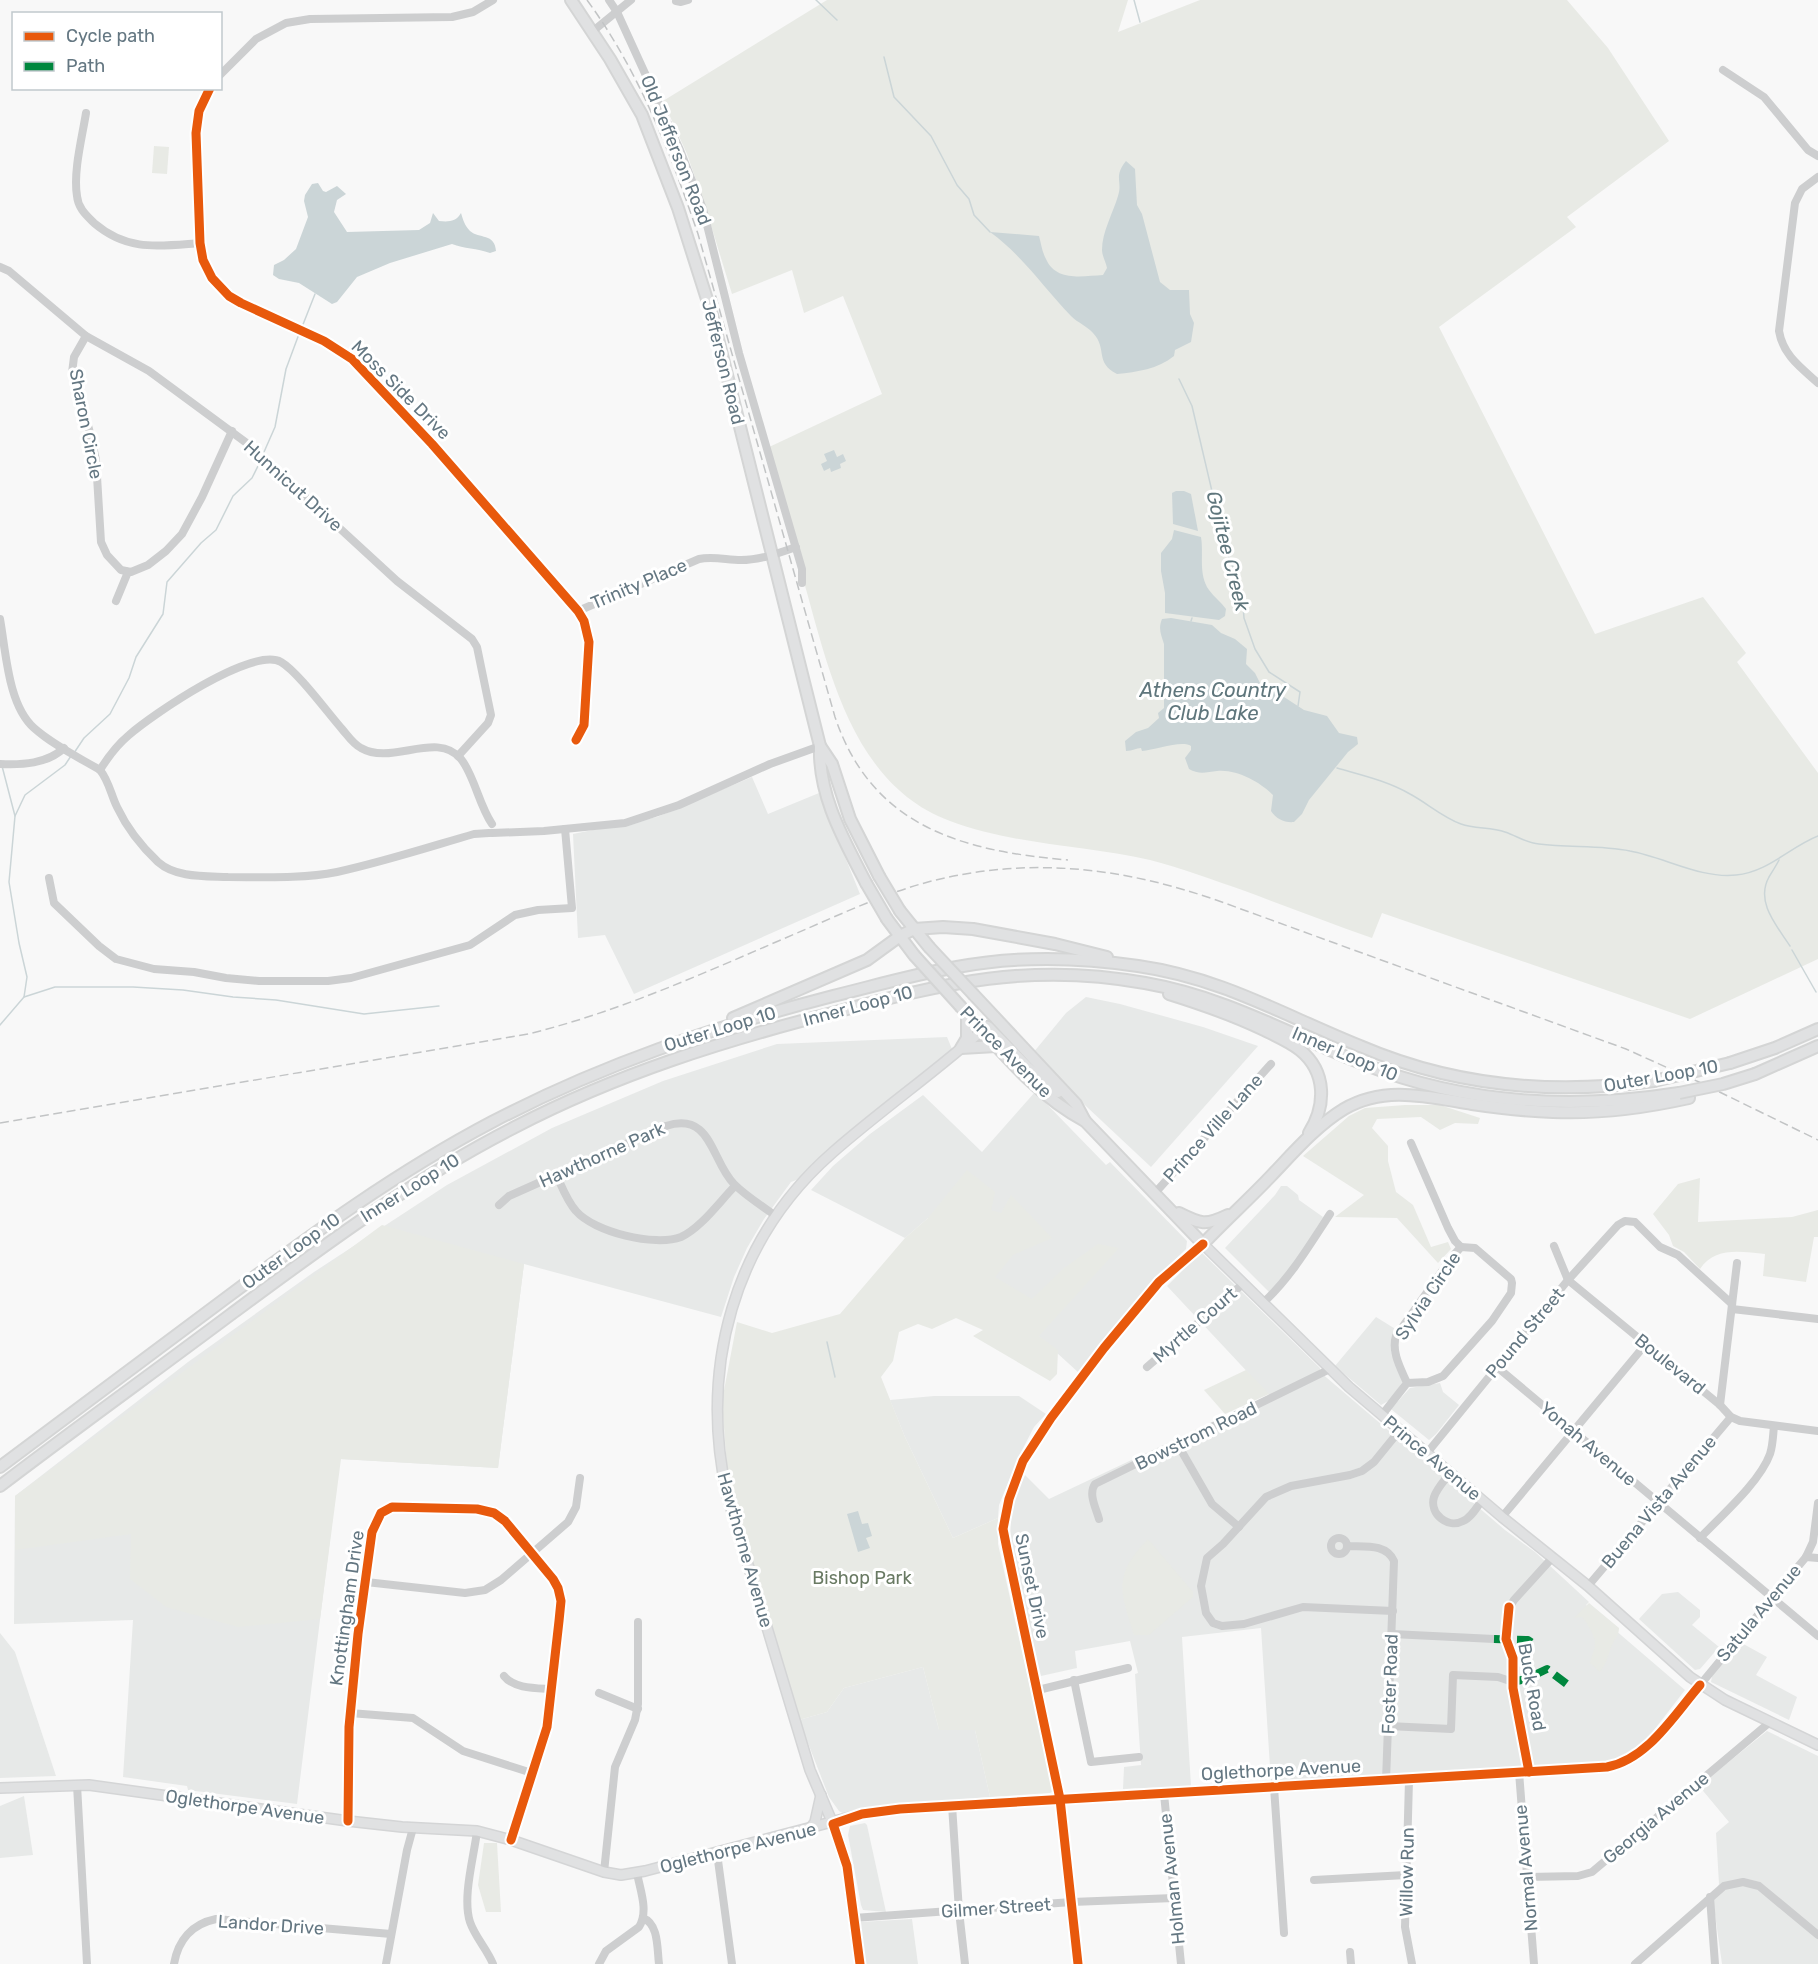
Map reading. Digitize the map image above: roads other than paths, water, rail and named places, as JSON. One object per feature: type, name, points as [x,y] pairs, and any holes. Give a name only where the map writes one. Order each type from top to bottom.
[{"type":"highway","name":"Jefferson Road","points":[[571,0],[593,32],[642,115],[678,208],[712,315],[820,746],[821,773],[835,824],[887,919],[933,976]]},
{"type":"highway","name":"Jefferson Road","points":[[820,746],[832,765],[850,819],[879,876],[900,911],[929,948],[954,974]]},
{"type":"highway","points":[[686,1038],[860,963],[914,929],[959,927],[997,932],[1144,967]]},
{"type":"highway","name":"Outer Loop 10","points":[[0,1467],[323,1226],[390,1181],[488,1124],[610,1066],[686,1038],[792,1007],[957,967],[1006,960],[1069,959],[1144,967],[1184,975],[1266,1003],[1361,1047],[1408,1064],[1490,1082],[1539,1088],[1596,1088],[1654,1081],[1730,1064],[1818,1029]]},
{"type":"highway","name":"Prince Avenue","points":[[954,974],[981,1002],[996,1046],[1047,1095],[1085,1121]]},
{"type":"highway","name":"Inner Loop 10","points":[[0,1486],[362,1218],[448,1164],[517,1126],[631,1075],[699,1050],[760,1031],[927,988],[1016,975],[1099,976],[1166,987],[1221,1002],[1377,1069],[1456,1092],[1514,1101],[1564,1103],[1684,1096]]},
{"type":"highway","name":"Prince Avenue","points":[[933,976],[964,1010],[988,1025],[1072,1099],[1085,1121],[1203,1244]]},
{"type":"highway","points":[[1099,976],[1153,989],[1214,1009],[1250,1023],[1298,1048],[1316,1069],[1323,1097],[1319,1116],[1303,1143]]},
{"type":"highway","points":[[961,1048],[967,1038],[964,1010]]},
{"type":"highway","points":[[961,1048],[996,1046]]},
{"type":"highway","points":[[1203,1244],[1303,1143],[1344,1109],[1367,1099],[1390,1094],[1415,1094],[1509,1109],[1557,1113],[1626,1109],[1723,1088],[1818,1046]]},
{"type":"highway","points":[[1171,1209],[1204,1223],[1212,1222],[1236,1211]]},
{"type":"main road","name":"Hawthorne Avenue","points":[[860,1964],[847,1866],[810,1770],[727,1495],[717,1432],[717,1390],[722,1351],[731,1307],[745,1270],[776,1216],[793,1192],[831,1154],[988,1025]]},
{"type":"main road","name":"Prince Avenue","points":[[1203,1244],[1330,1369],[1482,1500],[1588,1586],[1651,1644],[1700,1684],[1725,1700],[1818,1745]]},
{"type":"main road","name":"Oglethorpe Avenue","points":[[0,1788],[77,1785],[114,1788],[348,1821],[412,1828],[477,1831],[511,1840],[604,1872],[621,1875],[637,1873],[868,1814],[952,1805],[1606,1767],[1626,1761],[1646,1747],[1700,1684]]},
{"type":"main road","points":[[810,1829],[815,1822],[821,1796]]},
{"type":"street","points":[[222,73],[256,39],[286,23],[310,19],[452,18],[473,12],[493,0]]},
{"type":"street","name":"Old Jefferson Road","points":[[609,0],[680,150],[703,209],[740,353],[802,569],[802,583]]},
{"type":"street","points":[[593,32],[631,0]]},
{"type":"street","points":[[676,1],[688,0]]},
{"type":"street","points":[[1723,70],[1764,97],[1808,150],[1818,156]]},
{"type":"street","name":"Moss Side Drive","points":[[209,90],[199,111],[195,133],[200,243],[212,279],[229,296],[335,347],[359,366],[457,472],[578,610],[584,621],[589,642],[584,725],[576,740]]},
{"type":"street","points":[[86,113],[76,187],[78,204],[83,212],[108,234],[135,245],[149,247],[200,243]]},
{"type":"street","points":[[1818,177],[1802,189],[1795,202],[1779,331],[1783,346],[1790,357],[1818,383]]},
{"type":"street","name":"Hunnicut Drive","points":[[0,267],[9,271],[86,336],[149,371],[232,431],[265,458],[397,581],[474,641],[490,715],[488,723],[458,756]]},
{"type":"street","name":"Sharon Circle","points":[[86,336],[74,357],[72,373],[95,456],[101,542],[113,563],[128,572]]},
{"type":"street","points":[[116,601],[128,572],[148,565],[175,543],[182,534],[202,497],[232,431]]},
{"type":"street","name":"Trinity Place","points":[[578,610],[702,558],[742,560],[772,555],[796,547]]},
{"type":"street","points":[[0,619],[13,690],[21,712],[33,727],[100,770],[117,807],[136,836],[158,861],[178,872],[245,877],[321,874],[375,862],[489,828],[512,832],[535,832],[625,823],[679,805],[770,764],[820,746]]},
{"type":"street","points":[[100,770],[128,736],[179,698],[238,667],[266,659],[276,660],[287,666],[350,739],[361,748],[373,753],[387,754],[433,746],[446,749],[458,756],[465,766],[489,828]]},
{"type":"street","points":[[0,764],[29,764],[60,752],[64,748]]},
{"type":"street","points":[[49,878],[54,903],[116,959],[154,969],[194,972],[226,978],[259,981],[328,981],[359,977],[470,945],[515,915],[525,912],[572,908],[565,829]]},
{"type":"street","name":"Prince Ville Lane","points":[[1155,1193],[1271,1064]]},
{"type":"street","name":"Hawthorne Park","points":[[499,1205],[509,1196],[556,1174],[666,1126],[680,1123],[693,1126],[704,1133],[735,1186],[776,1216]]},
{"type":"street","points":[[1411,1143],[1448,1228],[1461,1247]]},
{"type":"street","points":[[556,1174],[575,1211],[587,1221],[603,1228],[656,1241],[674,1239],[689,1232],[735,1186]]},
{"type":"street","points":[[1263,1303],[1283,1284],[1301,1261],[1330,1214]]},
{"type":"street","name":"Pound Street","points":[[1427,1453],[1568,1280],[1618,1226],[1629,1220],[1635,1222],[1660,1247],[1678,1255],[1732,1306]]},
{"type":"street","name":"Sunset Drive","points":[[1078,1964],[1060,1799],[1003,1529],[1006,1507],[1023,1461],[1051,1418],[1160,1280],[1203,1244]]},
{"type":"street","name":"Boulevard","points":[[1554,1246],[1568,1280],[1720,1405],[1731,1417]]},
{"type":"street","name":"Sylvia Circle","points":[[1461,1247],[1475,1248],[1511,1279],[1511,1293],[1492,1321],[1443,1376],[1428,1382],[1407,1383],[1395,1354],[1396,1336],[1439,1273],[1461,1247]]},
{"type":"street","points":[[1720,1405],[1737,1263]]},
{"type":"street","name":"Myrtle Court","points":[[1147,1367],[1244,1283]]},
{"type":"street","points":[[1732,1306],[1818,1319]]},
{"type":"street","points":[[1503,1517],[1645,1345]]},
{"type":"street","name":"Yonah Avenue","points":[[1497,1367],[1818,1636]]},
{"type":"street","name":"Bowstrom Road","points":[[1099,1519],[1092,1494],[1093,1486],[1330,1369]]},
{"type":"street","points":[[1382,1415],[1407,1383]]},
{"type":"street","points":[[1731,1417],[1740,1421],[1818,1431]]},
{"type":"street","name":"Buena Vista Avenue","points":[[1588,1586],[1731,1417]]},
{"type":"street","points":[[1700,1538],[1755,1480],[1765,1465],[1771,1451],[1774,1426]]},
{"type":"street","points":[[1393,1611],[1303,1607],[1244,1624],[1222,1626],[1216,1625],[1206,1613],[1202,1600],[1202,1580],[1204,1564],[1209,1556],[1271,1493],[1291,1486],[1350,1475],[1369,1467],[1400,1430]]},
{"type":"street","points":[[1178,1445],[1212,1504],[1239,1527]]},
{"type":"street","points":[[1450,1473],[1434,1499],[1434,1509],[1441,1519],[1451,1523],[1462,1522],[1482,1500]]},
{"type":"street","points":[[366,1582],[457,1593],[477,1592],[501,1580],[571,1517],[576,1507],[580,1478]]},
{"type":"street","name":"Satula Avenue","points":[[1700,1684],[1806,1557],[1813,1542],[1818,1503]]},
{"type":"street","name":"Knottingham Drive","points":[[348,1821],[350,1713],[374,1527],[381,1513],[392,1507],[477,1509],[488,1511],[505,1521],[553,1579],[560,1594],[547,1726],[511,1840]]},
{"type":"street","name":"Foster Road","points":[[1347,1546],[1376,1548],[1388,1552],[1394,1561],[1386,1781]]},
{"type":"street","name":"Buck Road","points":[[1529,1772],[1513,1682],[1513,1658],[1506,1639],[1509,1607],[1553,1557]]},
{"type":"street","points":[[1806,1557],[1818,1558]]},
{"type":"street","points":[[604,1872],[615,1767],[638,1709],[638,1623]]},
{"type":"street","points":[[1392,1634],[1494,1639]]},
{"type":"street","points":[[1038,1690],[1128,1668]]},
{"type":"street","points":[[1388,1726],[1451,1729],[1453,1675],[1498,1677],[1513,1682]]},
{"type":"street","points":[[504,1676],[508,1681],[517,1685],[552,1689]]},
{"type":"street","points":[[1074,1680],[1091,1762],[1139,1757]]},
{"type":"street","points":[[599,1693],[638,1709]]},
{"type":"street","points":[[350,1713],[413,1718],[463,1751],[532,1773]]},
{"type":"street","name":"Georgia Avenue","points":[[1528,1877],[1578,1876],[1592,1872],[1770,1722]]},
{"type":"street","name":"Normal Avenue","points":[[1519,1773],[1534,1964]]},
{"type":"street","name":"Willow Run","points":[[1409,1780],[1405,1927],[1412,1964]]},
{"type":"street","points":[[77,1785],[87,1964]]},
{"type":"street","points":[[1274,1787],[1284,1933]]},
{"type":"street","name":"Holman Avenue","points":[[1164,1794],[1181,1964]]},
{"type":"street","points":[[952,1805],[965,1964]]},
{"type":"street","points":[[386,1964],[412,1828]]},
{"type":"street","points":[[477,1831],[468,1913],[473,1928],[493,1964]]},
{"type":"street","points":[[717,1853],[732,1964]]},
{"type":"street","points":[[599,1964],[606,1951],[639,1927],[644,1918],[637,1873]]},
{"type":"street","points":[[1314,1880],[1406,1875]]},
{"type":"street","points":[[1635,1964],[1724,1886],[1733,1883],[1759,1886],[1818,1935]]},
{"type":"street","name":"Gilmer Street","points":[[854,1918],[1072,1902],[1174,1898]]},
{"type":"street","points":[[1710,1898],[1715,1964]]},
{"type":"street","points":[[644,1918],[653,1926],[659,1964]]},
{"type":"street","name":"Landor Drive","points":[[174,1964],[177,1951],[186,1934],[202,1923],[216,1919],[391,1934]]},
{"type":"street","points":[[1350,1952],[1351,1964]]},
{"type":"water","points":[[1126,161],[1135,169],[1137,205],[1142,214],[1160,282],[1170,290],[1189,290],[1190,314],[1194,323],[1191,342],[1175,350],[1174,356],[1168,360],[1147,369],[1117,374],[1103,360],[1100,344],[1093,333],[1071,316],[1023,261],[990,232],[1039,236],[1045,256],[1050,266],[1056,271],[1071,276],[1103,275],[1107,268],[1102,243],[1118,196],[1120,171]]},
{"type":"water","points":[[318,183],[323,191],[326,192],[337,186],[346,194],[337,200],[334,212],[347,232],[419,230],[430,223],[433,213],[439,221],[452,221],[461,213],[470,231],[493,241],[496,251],[490,253],[452,244],[390,263],[357,277],[337,302],[332,304],[299,283],[279,279],[273,275],[274,265],[284,260],[296,249],[308,217],[304,201],[305,195],[312,184]]},
{"type":"water","points":[[834,450],[837,457],[843,454],[846,461],[840,464],[841,468],[831,472],[830,468],[824,471],[821,464],[827,461],[824,454]]},
{"type":"water","points":[[1184,491],[1191,494],[1198,531],[1173,524],[1172,493]]},
{"type":"water","points":[[1174,530],[1201,537],[1202,571],[1206,584],[1226,609],[1225,616],[1219,620],[1165,613],[1161,553],[1172,539]]},
{"type":"water","name":"Athens Country Club Lake","points":[[1171,618],[1212,625],[1221,633],[1235,639],[1247,649],[1246,664],[1255,673],[1261,685],[1304,710],[1327,716],[1339,733],[1357,737],[1358,744],[1348,752],[1294,822],[1284,821],[1275,816],[1271,811],[1273,795],[1248,777],[1225,771],[1200,773],[1189,769],[1185,758],[1191,746],[1187,744],[1142,751],[1141,748],[1126,751],[1125,741],[1136,732],[1148,728],[1159,718],[1158,713],[1164,708],[1164,644],[1160,626],[1162,619]]},
{"type":"water","points":[[858,1511],[862,1524],[868,1523],[872,1536],[866,1538],[870,1548],[858,1552],[847,1514]]},
{"type":"waterway","points":[[816,0],[837,20]]},
{"type":"waterway","points":[[1134,0],[1140,22]]},
{"type":"waterway","points":[[884,57],[894,97],[931,136],[957,185],[969,199],[974,215],[990,232]]},
{"type":"waterway","points":[[302,327],[315,294]]},
{"type":"waterway","points":[[264,452],[275,427],[286,369],[299,334]]},
{"type":"waterway","name":"Gojitee Creek","points":[[1179,379],[1192,406],[1226,551],[1235,572],[1244,618],[1255,649],[1269,672],[1300,692],[1298,706]]},
{"type":"waterway","points":[[74,753],[84,738],[110,714],[129,678],[136,657],[163,614],[167,582],[201,543],[216,530],[233,496],[252,478],[261,460]]},
{"type":"waterway","points":[[15,816],[25,795],[65,765],[71,756]]},
{"type":"waterway","points":[[0,1025],[24,997],[27,977],[9,882],[15,816],[2,766]]},
{"type":"waterway","points":[[1337,768],[1402,789],[1447,818],[1466,826],[1500,830],[1534,843],[1630,851],[1709,874],[1748,873],[1769,864],[1818,836]]},
{"type":"waterway","points":[[1779,860],[1765,886],[1766,905],[1790,946]]},
{"type":"waterway","points":[[1792,950],[1816,992]]},
{"type":"waterway","points":[[24,997],[55,987],[133,987],[276,1000],[364,1014],[439,1006]]},
{"type":"waterway","points":[[827,1342],[835,1377]]},
{"type":"railway","points":[[587,0],[606,27],[652,113],[698,234],[835,717],[851,754],[872,784],[897,808],[926,826],[957,840],[992,849],[1068,860]]},
{"type":"railway","points":[[0,1123],[528,1034],[631,1002],[698,976],[894,892],[965,874],[1002,869],[1038,868],[1111,873],[1183,889],[1219,901],[1626,1049],[1818,1140]]},
{"type":"park label","name":"Bishop Park","points":[[862,1578]]}]
